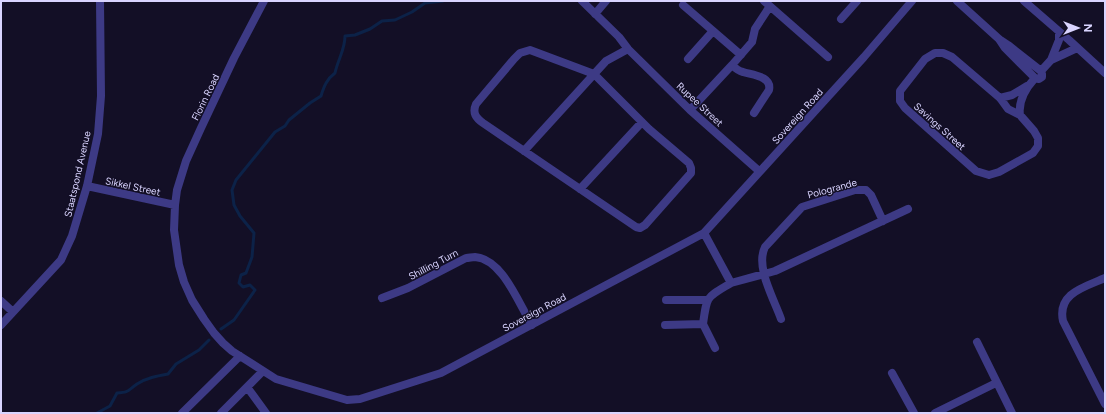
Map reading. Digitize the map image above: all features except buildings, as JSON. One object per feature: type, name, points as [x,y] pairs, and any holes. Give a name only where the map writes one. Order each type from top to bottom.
[{"type":"street","name":"Staatspond Avenue","points":[[1,325],[61,260],[72,236],[87,186],[98,134],[101,96],[100,1]]},
{"type":"street","name":"Florin Road","points":[[175,205],[177,190],[186,161],[234,58],[264,1]]},
{"type":"street","name":"Rupee Street","points":[[582,1],[690,110],[759,171]]},
{"type":"street","points":[[595,14],[606,1]]},
{"type":"street","points":[[842,19],[857,1]]},
{"type":"street","name":"Sovereign Road","points":[[175,205],[174,230],[179,265],[184,282],[192,300],[214,333],[223,343],[240,356],[276,379],[347,400],[360,399],[441,373],[704,232],[864,57],[912,1]]},
{"type":"street","points":[[957,1],[999,39],[1041,71],[1042,78],[1035,78],[1005,48],[999,39]]},
{"type":"street","points":[[1024,1],[1105,73]]},
{"type":"street","points":[[690,110],[732,66],[752,42],[755,29],[767,4],[828,57]]},
{"type":"street","points":[[683,5],[713,32],[742,55]]},
{"type":"street","points":[[688,60],[713,32]]},
{"type":"street","points":[[1041,71],[1051,60],[1059,40],[1059,32]]},
{"type":"street","points":[[1051,60],[1077,48]]},
{"type":"street","points":[[524,151],[606,61],[628,49]]},
{"type":"street","points":[[530,50],[594,74],[642,122],[689,163],[691,173],[645,225],[640,228],[636,227],[478,120],[474,112],[476,104],[514,58],[520,53],[530,50]]},
{"type":"street","name":"Savings Street","points":[[935,53],[943,53],[952,57],[1000,98],[1008,109],[1020,115],[1034,130],[1038,138],[1038,146],[1033,153],[999,172],[989,175],[976,171],[905,108],[899,97],[903,87],[925,59],[935,53]]},
{"type":"street","points":[[732,66],[744,73],[757,75],[770,86],[754,113]]},
{"type":"street","points":[[1000,98],[1012,95],[1028,85],[1035,78]]},
{"type":"street","points":[[1020,115],[1022,98],[1028,85]]},
{"type":"street","points":[[580,189],[642,122]]},
{"type":"street","name":"Sikkel Street","points":[[87,186],[175,205]]},
{"type":"street","name":"Pologrande","points":[[781,319],[764,275],[762,256],[765,247],[802,207],[855,190],[866,190],[871,196],[883,221]]},
{"type":"street","points":[[715,348],[703,324],[707,300],[713,294],[731,283],[775,271],[908,209]]},
{"type":"street","points":[[704,232],[731,283]]},
{"type":"street","name":"Shilling Turn","points":[[382,298],[408,288],[466,258],[476,257],[497,268],[506,278],[532,325]]},
{"type":"street","points":[[1105,278],[1069,296],[1063,304],[1062,315],[1063,321],[1105,404]]},
{"type":"street","points":[[666,300],[707,300]]},
{"type":"street","points":[[1,301],[13,312]]},
{"type":"street","points":[[665,325],[703,324]]},
{"type":"street","points":[[977,342],[1012,413]]},
{"type":"street","points":[[182,413],[240,356]]},
{"type":"street","points":[[221,413],[263,371]]},
{"type":"street","points":[[892,373],[914,413]]},
{"type":"street","points":[[935,413],[996,383]]},
{"type":"street","points":[[247,388],[266,413]]},
{"type":"waterway","points":[[221,329],[234,320],[255,290],[250,285],[243,287],[239,283],[241,275],[246,273],[252,257],[254,233],[240,216],[234,205],[232,190],[236,180],[275,132],[285,126],[289,120],[321,96],[326,83],[335,73],[344,46],[345,36],[355,35],[370,29],[382,21],[395,20],[412,12],[425,3],[443,1]]},
{"type":"waterway","points":[[97,413],[110,406],[117,393],[126,392],[140,382],[156,376],[168,374],[176,364],[199,350],[209,340]]}]
